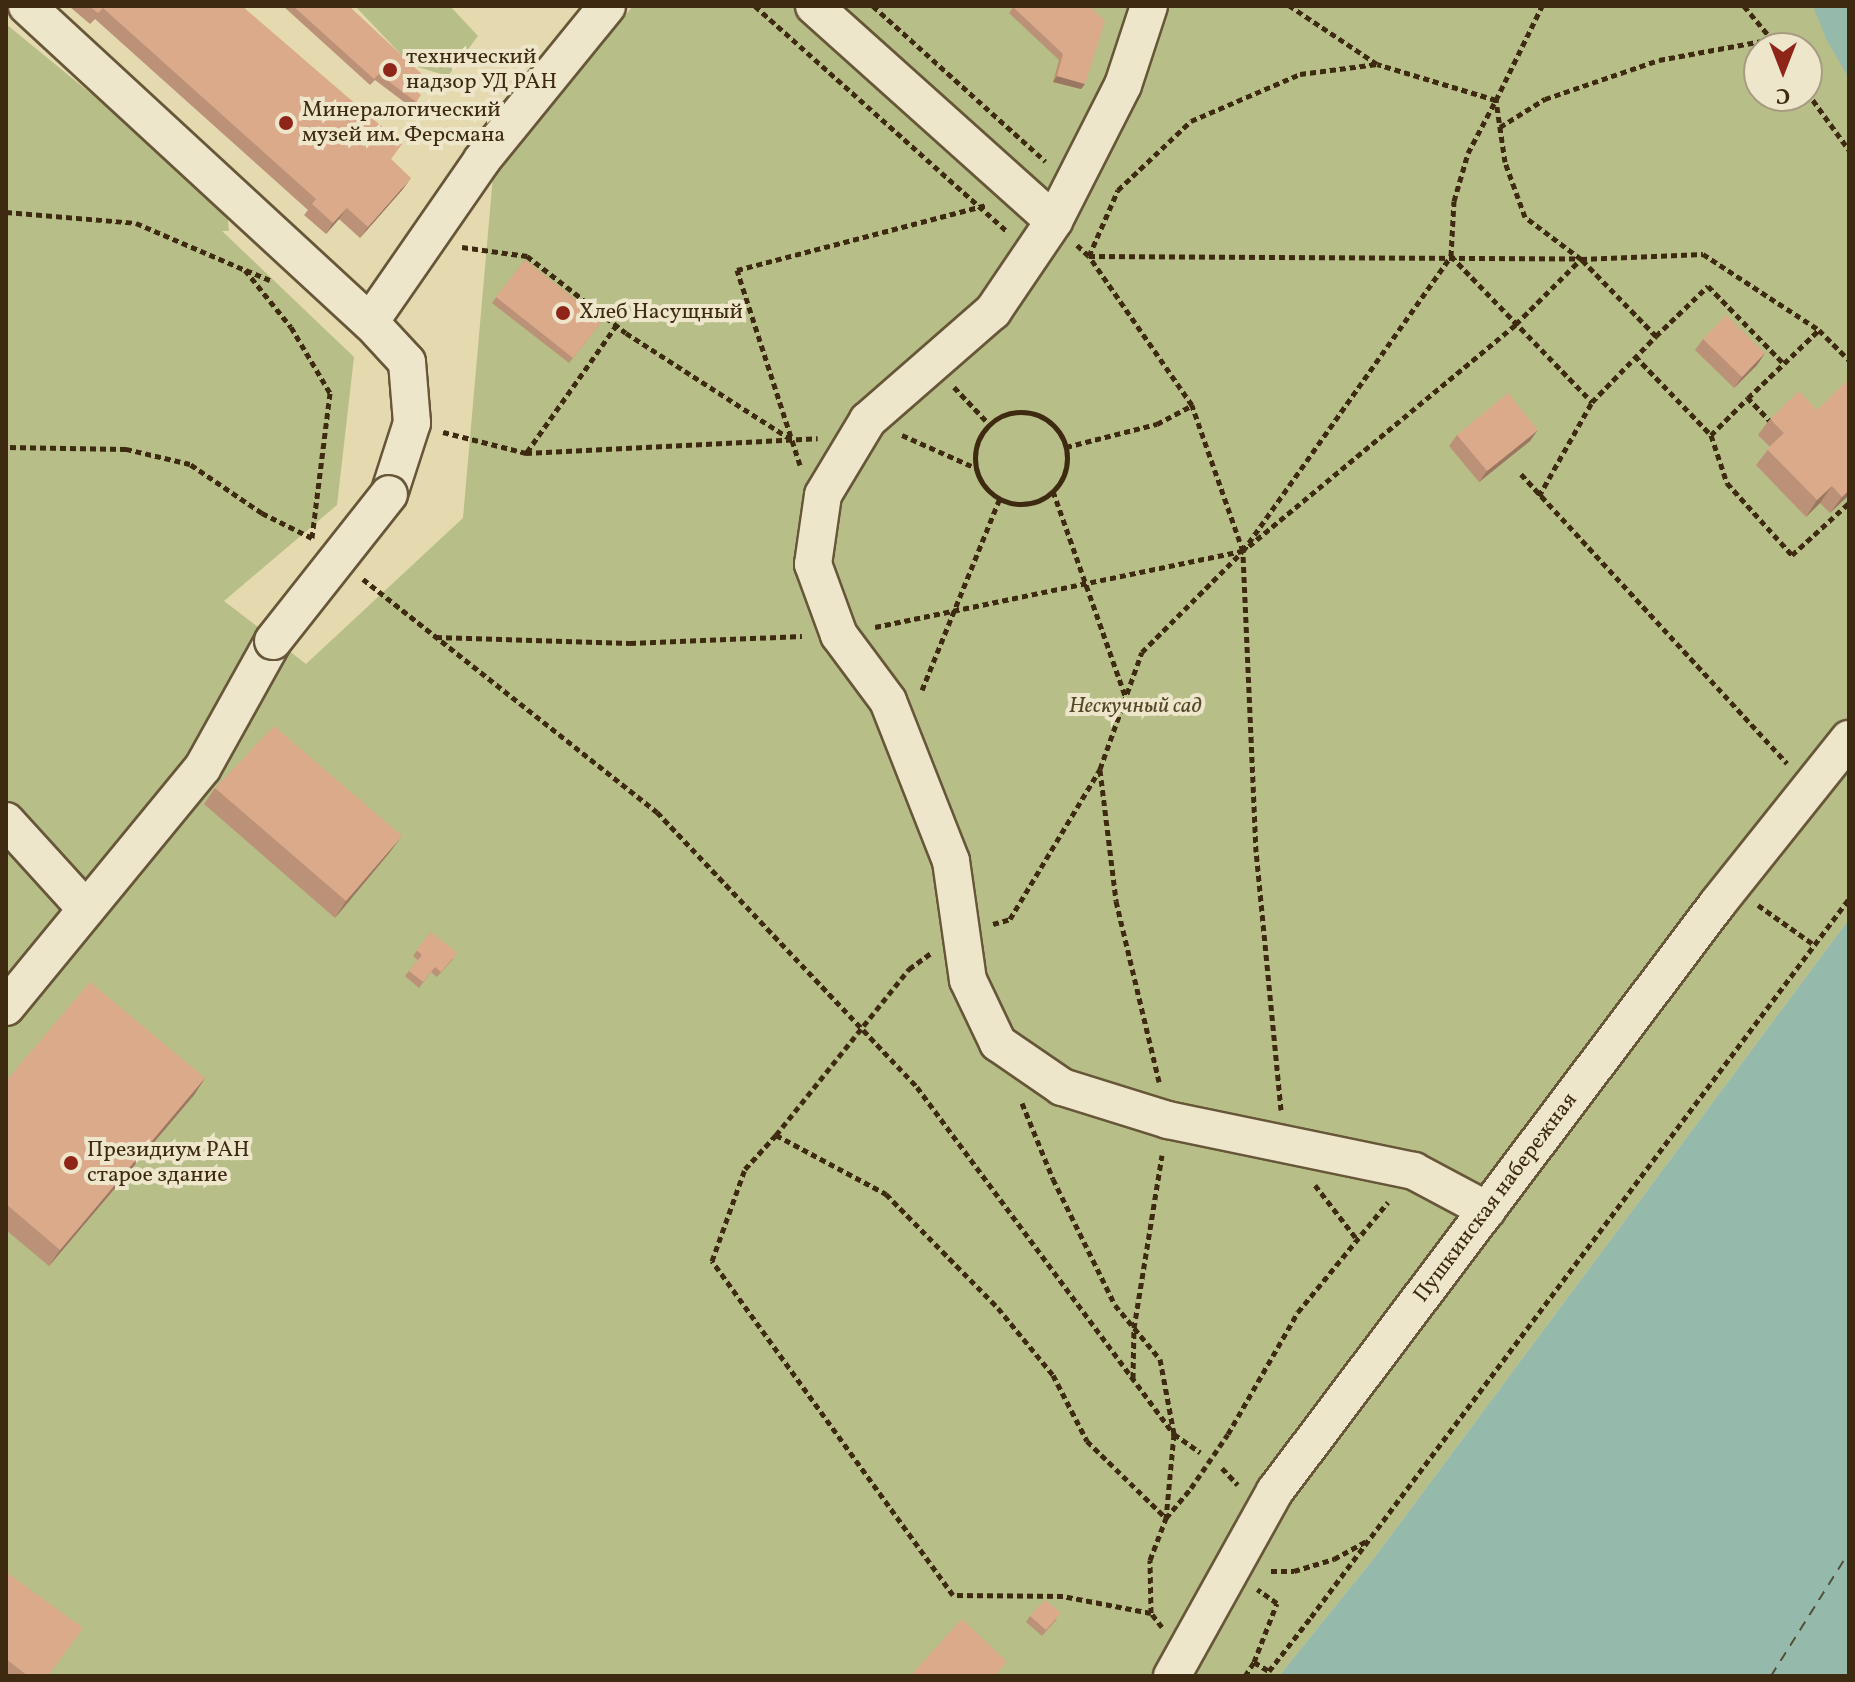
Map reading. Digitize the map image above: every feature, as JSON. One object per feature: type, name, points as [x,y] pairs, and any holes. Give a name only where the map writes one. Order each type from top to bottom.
[{"type":"lane","points":[[6,1007],[203,767],[273,641],[389,494],[412,423],[407,362],[370,322],[27,6]]},
{"type":"lane","points":[[370,322],[482,160],[607,6]]},
{"type":"lane","points":[[814,6],[1054,221]]},
{"type":"lane","points":[[1149,6],[1123,85],[1054,221],[993,311],[868,420],[823,495],[813,564],[839,635],[888,701],[951,861],[968,980],[998,1043],[1062,1087],[1168,1120],[1414,1171],[1487,1210]]},
{"type":"lane","name":"Пушкинская набережная","points":[[1177,1665],[1275,1491],[1731,886],[1849,739]]},
{"type":"lane","points":[[6,821],[86,909]]},
{"type":"path","points":[[755,6],[1033,254]]},
{"type":"path","points":[[873,6],[1072,185]]},
{"type":"path","points":[[1290,6],[1377,64],[1496,100]]},
{"type":"path","points":[[868,629],[1243,551],[1451,256],[1454,201],[1465,165],[1542,6]]},
{"type":"path","points":[[1744,6],[1767,32]]},
{"type":"path","points":[[1500,127],[1545,99],[1659,60],[1743,45]]},
{"type":"path","points":[[1089,256],[1118,190],[1191,121],[1300,74],[1377,64]]},
{"type":"path","points":[[1496,100],[1505,162],[1525,217],[1581,259],[1656,336]]},
{"type":"path","points":[[1821,112],[1849,150]]},
{"type":"path","points":[[801,468],[737,270],[976,208]]},
{"type":"path","points":[[6,212],[136,223],[245,270],[291,327],[330,393],[312,538],[262,513],[190,464],[126,449],[6,447]]},
{"type":"path","points":[[1054,221],[1089,256],[1192,405],[1243,551],[1256,852],[1283,1143]]},
{"type":"path","points":[[425,242],[527,256],[616,326],[792,440]]},
{"type":"path","points":[[1089,256],[1581,259],[1703,254],[1819,330],[1849,360]]},
{"type":"path","points":[[1451,256],[1592,402]]},
{"type":"path","points":[[963,931],[1010,919],[1100,769],[1142,652],[1243,551],[1516,324],[1581,259]]},
{"type":"path","points":[[1539,496],[1592,402],[1708,286],[1784,364]]},
{"type":"path","points":[[526,453],[616,326]]},
{"type":"path","points":[[1711,435],[1819,330]]},
{"type":"path","points":[[1635,356],[1711,435],[1727,483],[1792,555],[1849,503]]},
{"type":"path","points":[[931,362],[989,424]]},
{"type":"path","points":[[1748,398],[1772,423]]},
{"type":"path","points":[[1066,447],[1157,424],[1192,405]]},
{"type":"path","points":[[1019,411],[1035,413],[1049,420],[1066,447],[1067,463],[1053,491],[1024,504],[1000,498],[982,483],[976,468],[980,437],[989,424],[1019,411]]},
{"type":"path","points":[[412,423],[526,453],[792,440],[820,437],[868,420],[976,468]]},
{"type":"path","points":[[1521,474],[1810,787]]},
{"type":"path","points":[[1053,491],[1125,697]]},
{"type":"path","points":[[903,739],[1000,498]]},
{"type":"path","points":[[359,576],[657,812],[917,1087],[1174,1434],[1200,1452]]},
{"type":"path","points":[[436,637],[630,643],[810,636]]},
{"type":"path","points":[[1731,886],[1813,944]]},
{"type":"path","points":[[1254,1662],[1269,1671],[1372,1538],[1849,899]]},
{"type":"path","points":[[909,969],[776,1135],[745,1169],[712,1261],[953,1595],[1063,1596],[1151,1613]]},
{"type":"path","points":[[1020,1097],[1053,1179],[1115,1305],[1160,1359],[1174,1434],[1166,1518],[1150,1560],[1151,1613],[1177,1665]]},
{"type":"path","points":[[776,1135],[886,1194],[998,1308],[1053,1375],[1087,1441],[1166,1518]]},
{"type":"path","points":[[1166,1518],[1228,1434],[1298,1312],[1414,1171]]},
{"type":"path","points":[[1294,1571],[1334,1559],[1372,1538]]},
{"type":"path","points":[[1245,1676],[1254,1662],[1277,1603],[1267,1596]]},
{"type":"green space","points":[[355,6],[450,6],[478,36],[448,76],[411,65]]},
{"type":"green space","name":"Нескучный сад","points":[[633,6],[1849,6],[1849,919],[1374,1558],[1279,1676],[6,1676],[6,24],[216,196],[227,211],[229,231],[222,231],[354,357],[337,505],[224,601],[306,664],[463,518],[493,176]]},
{"type":"shaded area","points":[[1813,6],[1849,6],[1849,78],[1826,39]]},
{"type":"shaded area","points":[[1849,919],[1849,1676],[1279,1676],[1374,1558]]},
{"type":"building","points":[[89,6],[242,6],[402,144],[391,159],[411,178],[368,227],[347,208],[333,223],[312,204],[316,199],[103,8],[98,13]]},
{"type":"building","points":[[293,6],[349,6],[426,78],[416,91],[421,95],[416,102],[379,74],[374,79]]},
{"type":"building","points":[[1014,6],[1090,6],[1105,21],[1085,84],[1057,76],[1063,54]]},
{"type":"building","points":[[525,260],[602,321],[573,358],[496,297]]},
{"type":"building","points":[[1726,315],[1765,353],[1742,377],[1703,339]]},
{"type":"building","points":[[1849,379],[1849,490],[1842,497],[1832,486],[1817,500],[1767,449],[1784,433],[1770,419],[1799,391],[1817,410]]},
{"type":"building","points":[[1508,393],[1538,430],[1487,471],[1457,435]]},
{"type":"building","points":[[274,726],[402,836],[346,901],[215,788]]},
{"type":"building","points":[[431,932],[457,953],[441,972],[435,967],[423,982],[409,971],[422,955],[416,950]]},
{"type":"building","name":"Президиум РАН старое здание","points":[[90,982],[205,1078],[60,1250],[6,1204],[6,1081]]},
{"type":"building","points":[[6,1572],[83,1628],[48,1676],[28,1676],[6,1659]]},
{"type":"building","points":[[1045,1600],[1061,1613],[1046,1630],[1030,1616]]},
{"type":"building","points":[[962,1619],[1007,1662],[995,1676],[910,1676]]},
{"type":"ferry route","points":[[1771,1676],[1849,1552]]},
{"type":"place","name":"технический надзор УД РАН","points":[[390,70]]},
{"type":"place","name":"Минералогический музей им. Ферсмана","points":[[286,123]]},
{"type":"place","name":"Хлеб Насущный","points":[[563,313]]},
{"type":"place","name":"Президиум РАН старое здание","points":[[71,1163]]}]
